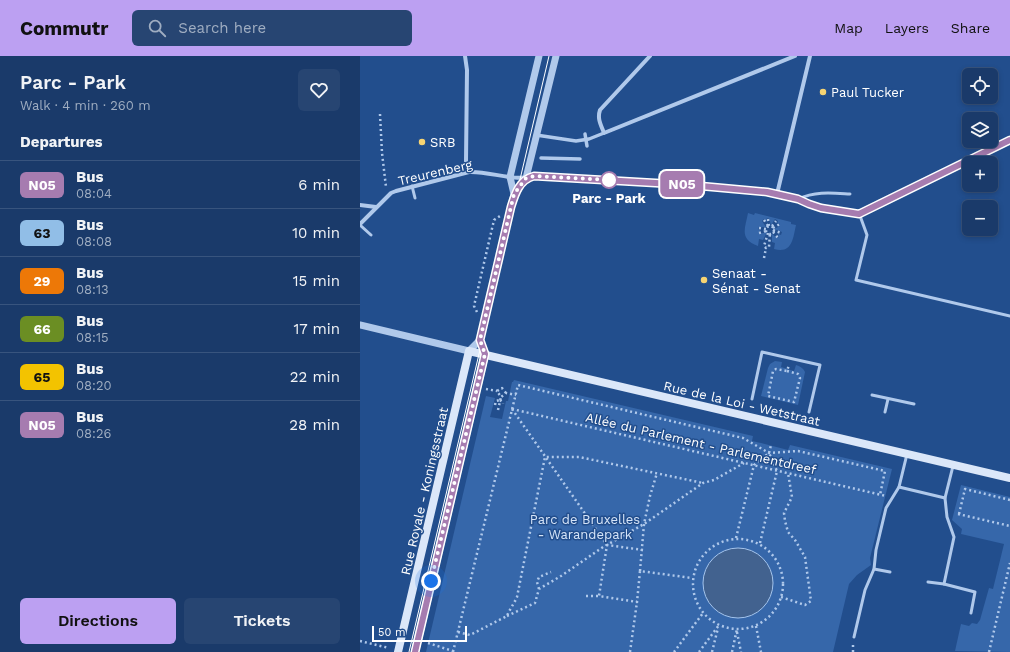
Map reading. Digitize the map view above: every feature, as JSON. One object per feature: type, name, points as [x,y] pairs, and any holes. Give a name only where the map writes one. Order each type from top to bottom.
[{"type":"main road","name":"Rue de la Loi - Wetstraat","points":[[469,351],[1010,478]]},
{"type":"main road","name":"Rue Royale - Koningsstraat","points":[[395,650],[469,351]]},
{"type":"main road","points":[[415,652],[485,354]]},
{"type":"street","points":[[466,56],[466,161],[469,172]]},
{"type":"street","points":[[514,194],[510,178],[539,56]]},
{"type":"street","points":[[360,325],[469,351],[480,340],[514,194],[523,178],[536,135],[556,56]]},
{"type":"street","points":[[604,133],[599,121],[598,115],[600,110],[650,56]]},
{"type":"street","points":[[536,135],[576,141],[586,139],[795,56]]},
{"type":"street","points":[[777,194],[810,56]]},
{"type":"street","points":[[585,134],[587,146]]},
{"type":"street","points":[[947,170],[1010,140]]},
{"type":"street","points":[[541,158],[580,159]]},
{"type":"street","name":"Treurenberg","points":[[360,225],[391,193],[412,186],[469,172],[481,171],[510,178],[534,176],[752,190],[798,199],[821,208],[859,214]]},
{"type":"street","points":[[927,181],[942,173]]},
{"type":"street","points":[[859,214],[922,183]]},
{"type":"street","points":[[360,206],[376,207]]},
{"type":"street","points":[[480,340],[485,354]]},
{"type":"lane","points":[[412,186],[415,198]]},
{"type":"lane","points":[[798,199],[807,195],[824,193],[850,194]]},
{"type":"lane","points":[[859,214],[867,236],[856,280],[1010,316]]},
{"type":"lane","points":[[360,225],[371,235]]},
{"type":"lane","points":[[752,399],[762,352],[769,353],[820,365],[809,412]]},
{"type":"lane","points":[[872,395],[914,404]]},
{"type":"lane","points":[[885,412],[888,399]]},
{"type":"lane","points":[[854,636],[865,590],[874,569],[876,550],[886,508],[899,487],[907,454]]},
{"type":"lane","points":[[944,584],[954,537],[947,517],[945,498],[953,465]]},
{"type":"lane","points":[[899,487],[945,498]]},
{"type":"lane","points":[[874,569],[890,572]]},
{"type":"lane","points":[[928,582],[944,584],[975,592],[971,613]]},
{"type":"path","points":[[380,114],[386,188]]},
{"type":"path","points":[[766,248],[769,247],[770,230],[768,219]]},
{"type":"path","points":[[764,220],[770,230],[778,238]]},
{"type":"path","points":[[764,258],[766,248],[764,246],[770,230],[776,220]]},
{"type":"path","points":[[759,233],[770,230],[780,224]]},
{"type":"path","points":[[759,228],[781,233]]},
{"type":"path","points":[[776,369],[788,370],[798,374],[800,378],[794,402],[768,396],[773,371],[776,369]]},
{"type":"path","name":"Allée du Parlement - Parlementdreef","points":[[516,395],[518,385],[742,438],[769,453],[798,451],[885,471],[880,495]]},
{"type":"path","points":[[428,643],[454,652],[516,395],[506,393],[502,388],[497,391],[487,389]]},
{"type":"path","points":[[497,391],[504,403],[503,404]]},
{"type":"path","points":[[495,405],[496,402],[506,393]]},
{"type":"path","points":[[498,410],[500,398]]},
{"type":"path","points":[[512,409],[607,545],[599,596]]},
{"type":"path","name":"Allée du Parlement - Parlementdreef","points":[[512,409],[885,496]]},
{"type":"path","points":[[736,538],[754,465],[769,453],[771,445]]},
{"type":"path","points":[[760,543],[777,470],[769,453]]},
{"type":"path","points":[[545,457],[579,457],[703,483]]},
{"type":"path","points":[[507,616],[517,598],[545,457]]},
{"type":"path","points":[[539,589],[607,545],[644,524],[703,483],[714,480],[744,463]]},
{"type":"path","points":[[630,652],[643,550],[644,524],[657,473]]},
{"type":"path","points":[[781,597],[805,604],[811,601],[805,557],[795,540],[788,532],[785,521],[784,513],[792,497],[788,473]]},
{"type":"path","points":[[959,514],[965,489],[1010,500]]},
{"type":"path","points":[[954,513],[1010,526]]},
{"type":"path","points":[[736,538],[748,539],[760,543],[773,554],[781,569],[784,585],[780,602],[770,616],[756,626],[737,629],[718,625],[703,614],[696,603],[692,591],[692,578],[697,563],[707,550],[720,541],[736,538]]},
{"type":"path","points":[[607,545],[643,550]]},
{"type":"path","points":[[989,652],[1010,563]]},
{"type":"path","points":[[640,571],[692,578]]},
{"type":"path","points":[[458,632],[470,635],[535,603],[539,589],[537,582],[539,577],[551,572]]},
{"type":"path","points":[[586,596],[599,596],[637,602]]},
{"type":"path","points":[[674,652],[703,614]]},
{"type":"path","points":[[699,652],[718,625]]},
{"type":"path","points":[[712,652],[718,625]]},
{"type":"path","points":[[756,626],[761,652]]},
{"type":"path","points":[[732,652],[737,629]]},
{"type":"path","points":[[737,629],[741,652]]},
{"type":"path","points":[[360,641],[395,650]]},
{"type":"green space","points":[[748,213],[754,215],[755,213],[791,222],[791,224],[796,225],[791,244],[785,249],[774,249],[775,243],[772,242],[772,234],[777,238],[779,237],[778,234],[781,235],[782,232],[774,229],[780,226],[779,223],[777,224],[778,221],[775,219],[771,225],[769,218],[766,219],[767,222],[764,219],[762,221],[766,227],[759,227],[758,229],[761,231],[759,231],[759,234],[767,232],[763,240],[759,239],[758,246],[752,243],[748,240],[745,233]]},
{"type":"green space","points":[[775,361],[782,362],[781,367],[794,371],[797,365],[805,372],[798,405],[761,396],[768,368],[770,364]]},
{"type":"green space","name":"Parc de Bruxelles - Warandepark","points":[[514,380],[753,436],[752,441],[788,450],[790,445],[892,469],[870,558],[871,565],[857,575],[849,584],[833,652],[426,652],[486,396],[495,398],[490,417],[502,419],[506,401],[508,401],[512,382]]},
{"type":"green space","points":[[961,485],[1010,497],[1010,652],[955,651],[961,624],[969,626],[972,623],[977,624],[980,620],[989,588],[993,589],[1004,544],[961,534],[962,529],[952,520]]},
{"type":"shaded area","points":[[738,548],[757,554],[767,564],[773,583],[767,602],[757,612],[738,618],[719,612],[709,602],[703,583],[709,564],[719,554]]},
{"type":"tram line","points":[[409,652],[549,56]]},
{"type":"bus line","name":"N05","points":[[415,652],[485,354],[480,340],[514,194],[526,178],[534,176],[745,189],[798,199],[821,208],[859,214],[1010,140]]},
{"type":"place","name":"Paul Tucker","points":[[823,92]]},
{"type":"place","name":"SRB","points":[[422,142]]},
{"type":"place","name":"Parc - Park","points":[[609,180]]},
{"type":"place","name":"Senaat - Sénat - Senat","points":[[704,280]]},
{"type":"route","points":[[431,581],[485,354],[480,340],[514,194],[526,178],[534,176],[609,180]]}]
